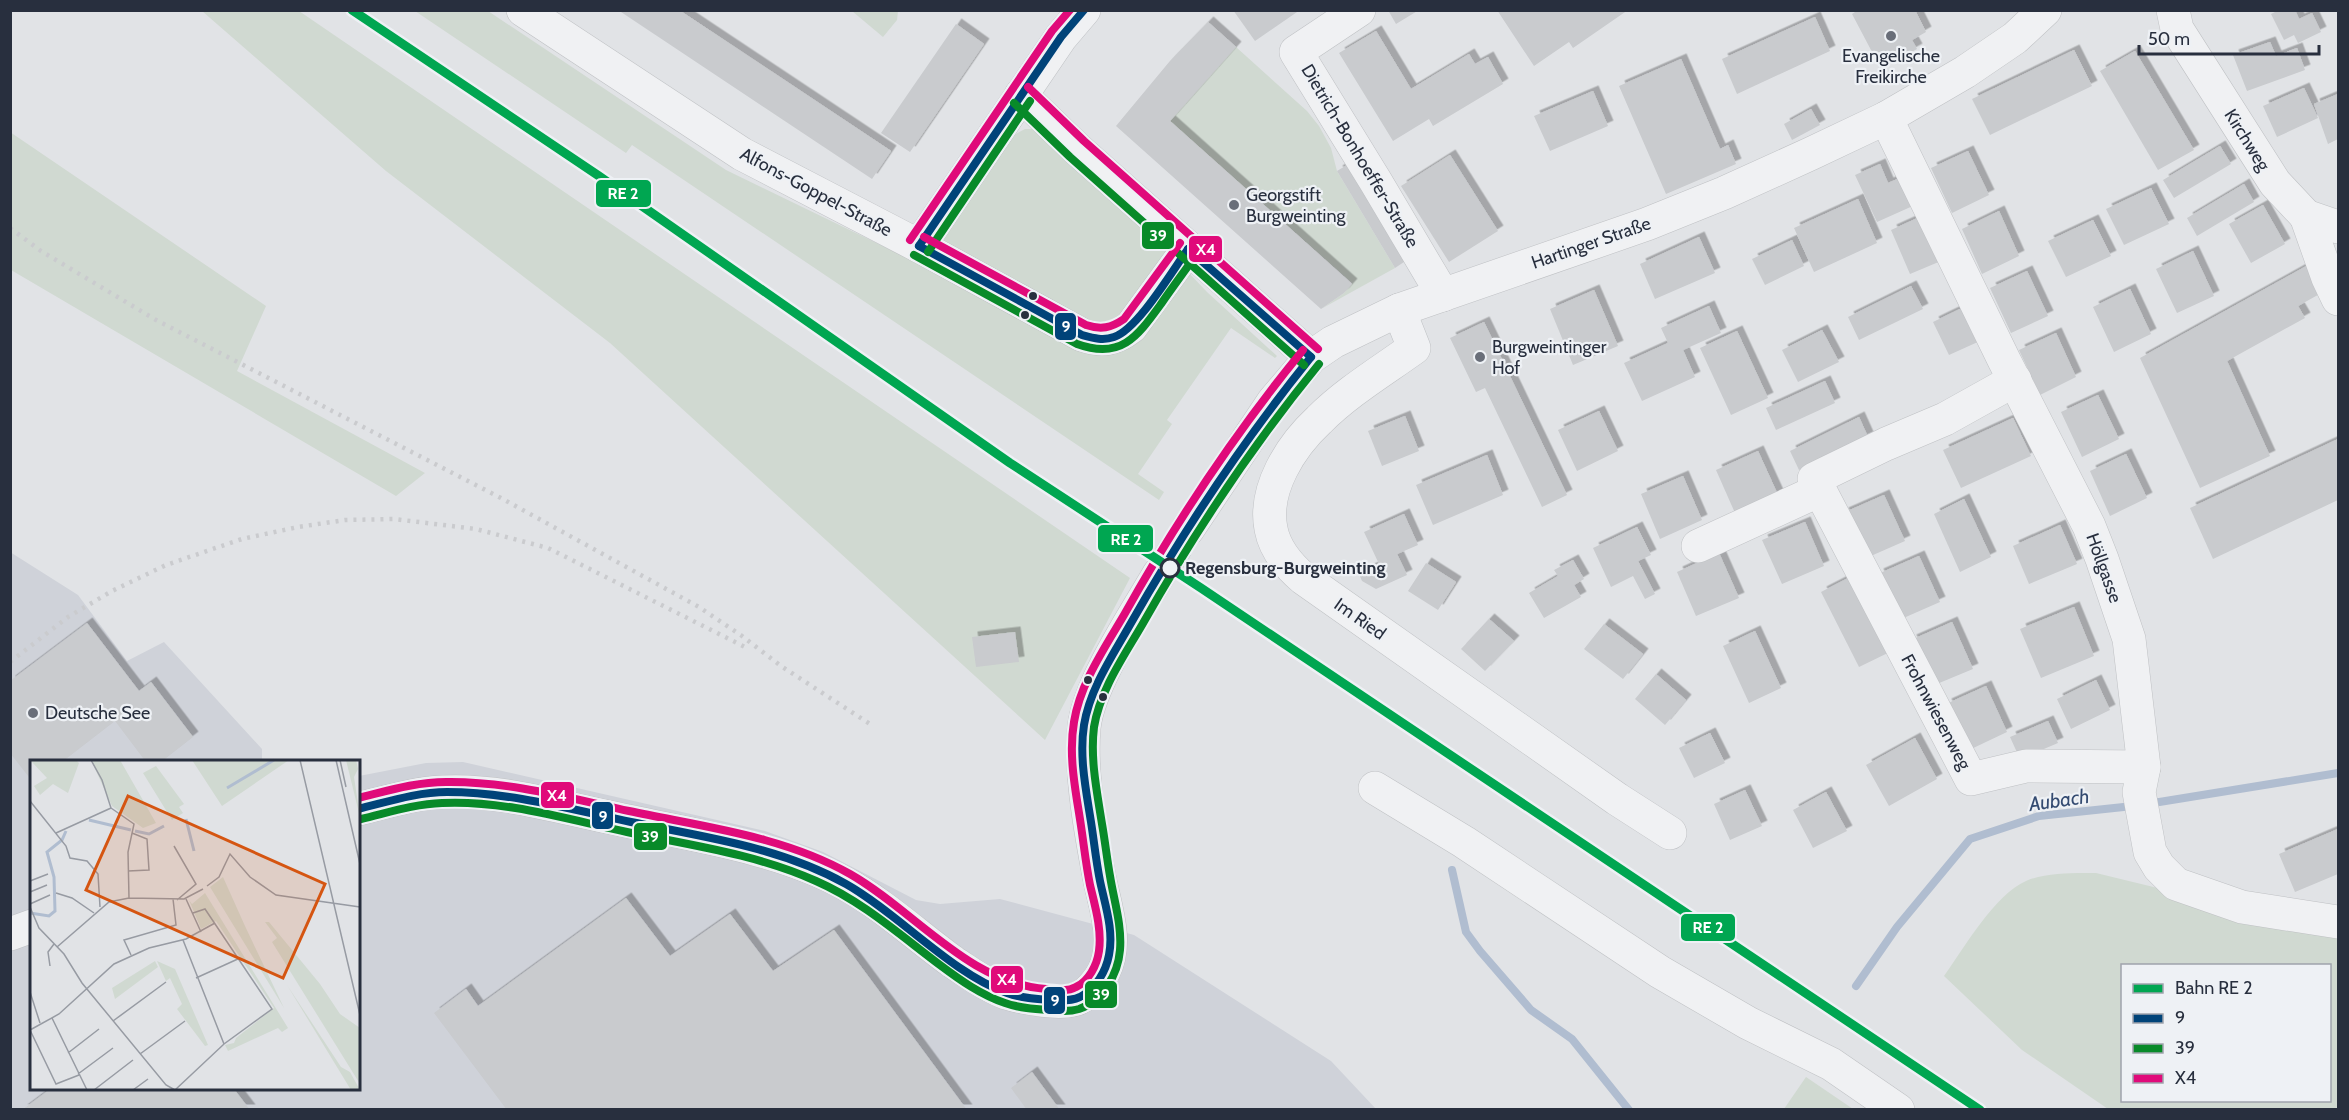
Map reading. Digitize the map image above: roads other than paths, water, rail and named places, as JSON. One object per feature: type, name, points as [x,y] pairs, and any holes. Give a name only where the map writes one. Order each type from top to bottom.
[{"type":"street","name":"Alfons-Goppel-Straße","points":[[523,10],[742,154],[1095,340],[1108,340],[1131,327],[1188,249]]},
{"type":"street","points":[[919,246],[1021,94],[1061,37],[1084,10]]},
{"type":"street","name":"Dietrich-Bonhoeffer-Straße","points":[[1359,10],[1296,52],[1443,295]]},
{"type":"street","name":"Hartinger Straße","points":[[1188,529],[1273,402],[1311,357],[1361,327],[1399,310],[1669,215],[1734,188],[1886,118],[1965,72],[2014,38],[2045,10]]},
{"type":"street","name":"Kirchweg","points":[[2169,17],[2275,183],[2306,216],[2338,227]]},
{"type":"street","points":[[1021,94],[1188,249],[1311,357]]},
{"type":"street","name":"Höllgasse","points":[[1886,118],[2089,526],[2129,639],[2150,852],[2159,867],[2176,884],[2242,907],[2338,922]]},
{"type":"street","points":[[2306,216],[2338,299]]},
{"type":"street","name":"Im Ried","points":[[1399,310],[1414,348],[1342,399],[1318,420],[1296,445],[1285,464],[1275,485],[1271,507],[1271,529],[1278,548],[1287,564],[1303,578],[1617,799],[1670,833]]},
{"type":"street","points":[[1698,546],[1820,490],[1814,479],[1886,444],[1945,419],[2015,380]]},
{"type":"street","name":"Frohnwiesenweg","points":[[1820,490],[1971,779],[2026,766],[2143,793]]},
{"type":"street","points":[[360,808],[443,792],[486,794],[701,837],[771,855],[812,868],[844,883],[976,978],[1005,992],[1032,999],[1058,1001],[1078,999],[1097,983],[1108,959],[1110,947],[1108,914],[1100,880],[1084,770],[1084,724],[1096,688],[1159,574]]},
{"type":"street","points":[[1375,788],[1464,842],[1660,972],[1748,1023],[1831,1064],[1898,1110]]},
{"type":"street","points":[[10,934],[30,927]]},
{"type":"waterway","name":"Aubach","points":[[2147,804],[2338,773]]},
{"type":"waterway","name":"Aubach","points":[[1856,986],[1897,927],[1970,839],[2039,816],[2133,806]]},
{"type":"waterway","points":[[1452,870],[1466,932],[1480,951],[1531,1010],[1572,1039],[1629,1110]]},
{"type":"tunnel","points":[[1159,574],[1188,529]]},
{"type":"railway","points":[[10,228],[41,251],[156,320],[501,498],[699,607],[781,666],[870,724]]},
{"type":"railway","points":[[10,662],[68,617],[112,591],[166,565],[242,539],[298,527],[345,520],[394,519],[476,529],[548,548],[747,648]]},
{"type":"place","name":"Evangelische Freikirche","points":[[1891,36]]},
{"type":"place","name":"Georgstift Burgweinting","points":[[1234,205]]},
{"type":"place","name":"Burgweintinger Hof","points":[[1480,357]]},
{"type":"place","name":"Regensburg-Burgweinting","points":[[1170,568]]},
{"type":"place","name":"Deutsche See","points":[[33,713]]}]
